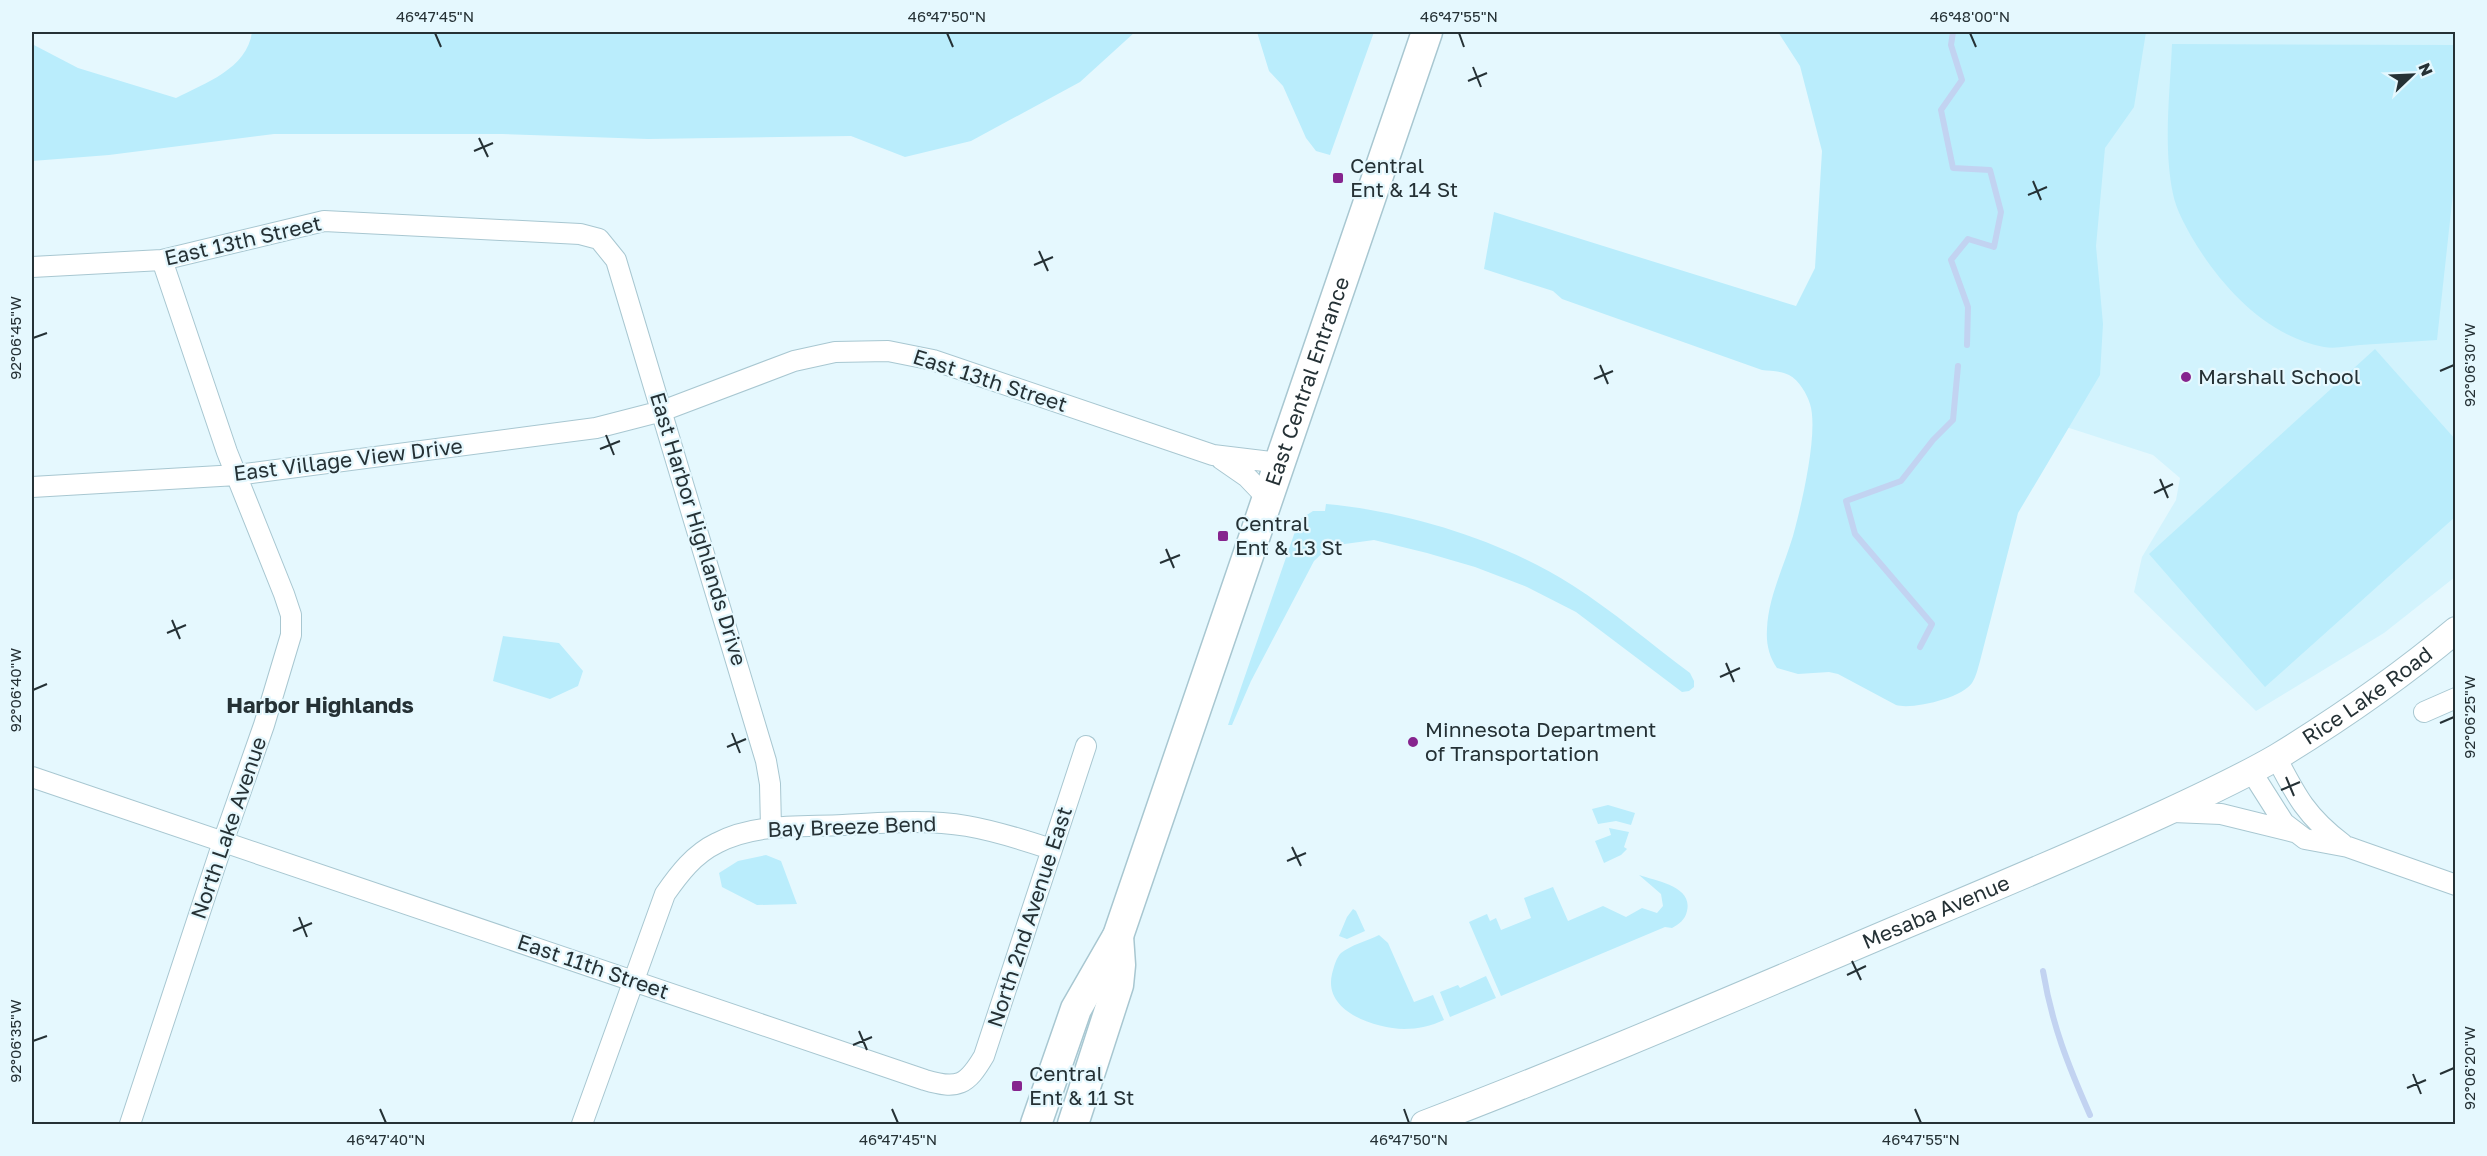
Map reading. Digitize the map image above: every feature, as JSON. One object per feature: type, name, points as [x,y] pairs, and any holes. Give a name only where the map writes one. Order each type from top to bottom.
[{"type":"highway","name":"East Central Entrance","points":[[1036,1125],[1076,1009],[1118,936],[1426,32]]},
{"type":"highway","name":"East Central Entrance","points":[[1076,1121],[1118,985],[1120,965],[1118,936]]},
{"type":"main road","name":"Rice Lake Road","points":[[2276,757],[2361,703],[2456,630]]},
{"type":"main road","name":"Mesaba Avenue","points":[[1424,1125],[2091,847],[2276,757]]},
{"type":"street","name":"East 13th Street","points":[[32,267],[162,260],[324,221],[580,234],[599,239]]},
{"type":"street","name":"East Harbor Highlands Drive","points":[[599,239],[616,260],[766,761],[770,784],[771,828]]},
{"type":"street","name":"North Lake Avenue","points":[[130,1125],[264,725],[291,635],[291,615],[284,594],[195,363],[162,260]]},
{"type":"street","name":"East 13th Street","points":[[662,411],[811,356],[864,350],[888,351],[933,360],[1213,455],[1280,463]]},
{"type":"street","name":"East Village View Drive","points":[[32,487],[237,475],[596,428],[662,411]]},
{"type":"street","name":"East 13th Street","points":[[1213,455],[1238,470],[1268,499]]},
{"type":"street","points":[[2424,712],[2456,698]]},
{"type":"street","name":"North 2nd Avenue East","points":[[964,1083],[984,1056],[1086,746]]},
{"type":"street","points":[[2276,757],[2311,817],[2348,847]]},
{"type":"street","points":[[2251,771],[2276,812],[2294,832],[2305,839],[2348,847],[2456,885]]},
{"type":"street","name":"East 11th Street","points":[[32,777],[925,1080],[940,1084],[964,1083]]},
{"type":"street","points":[[2167,812],[2221,814],[2294,832]]},
{"type":"street","name":"Bay Breeze Bend","points":[[582,1125],[665,894],[695,856],[716,843],[755,830],[771,828],[940,823],[997,832],[1051,849]]},
{"type":"shaded area","points":[[252,32],[1135,32],[1080,82],[971,141],[905,157],[851,136],[648,139],[502,134],[274,134],[109,155],[32,161],[32,44],[78,68],[176,98],[211,80],[233,65],[242,56]]},
{"type":"shaded area","points":[[1257,32],[1374,32],[1330,155],[1316,151],[1306,138],[1283,86],[1269,71]]},
{"type":"shaded area","points":[[1778,32],[2146,32],[2134,107],[2105,148],[2096,246],[2103,324],[2100,375],[2018,513],[1980,661],[1972,683],[1958,693],[1936,702],[1913,706],[1896,705],[1838,674],[1829,672],[1798,674],[1777,668],[1770,654],[1767,634],[1770,606],[1793,536],[1811,450],[1810,404],[1805,392],[1793,377],[1776,371],[1762,370],[1562,299],[1553,291],[1484,269],[1494,212],[1796,306],[1815,268],[1822,151],[1800,66]]},
{"type":"shaded area","name":"Marshall School","points":[[1803,32],[2455,32],[2455,577],[2384,633],[2256,711],[2134,592],[2142,557],[2176,500],[2180,478],[2153,455],[1967,395],[1845,256]]},
{"type":"shaded area","points":[[2172,44],[2453,45],[2456,48],[2455,175],[2437,340],[2337,348],[2324,347],[2282,332],[2263,320],[2230,289],[2215,272],[2191,236],[2173,194],[2168,157]]},
{"type":"shaded area","points":[[2375,349],[2455,439],[2455,517],[2265,687],[2149,554]]},
{"type":"shaded area","points":[[1326,504],[1389,513],[1421,521],[1485,542],[1545,569],[1602,606],[1690,673],[1694,687],[1682,692],[1576,612],[1527,587],[1475,567],[1374,540],[1330,546],[1314,561],[1251,681],[1232,725],[1228,725],[1299,520],[1313,511],[1325,511]]},
{"type":"shaded area","points":[[503,636],[559,643],[583,671],[578,686],[550,699],[493,681]]},
{"type":"shaded area","points":[[1608,805],[1635,813],[1631,825],[1616,821],[1598,824],[1592,809]]},
{"type":"shaded area","points":[[1609,828],[1629,832],[1624,847],[1627,849],[1621,855],[1604,863],[1595,841],[1611,835]]},
{"type":"shaded area","points":[[766,855],[781,861],[797,904],[757,905],[722,887],[719,873],[738,861]]},
{"type":"shaded area","points":[[1639,875],[1672,886],[1684,896],[1687,911],[1679,923],[1672,928],[1665,927],[1501,996],[1469,922],[1487,914],[1490,921],[1496,918],[1501,930],[1531,918],[1524,898],[1553,887],[1568,921],[1603,906],[1626,917],[1642,908],[1657,913],[1663,906],[1661,894]]},
{"type":"shaded area","points":[[1353,909],[1365,931],[1347,939],[1339,936]]},
{"type":"shaded area","points":[[1379,935],[1388,943],[1414,1002],[1433,995],[1444,1020],[1419,1028],[1392,1028],[1354,1015],[1343,1008],[1335,998],[1331,987],[1332,974],[1339,955]]},
{"type":"shaded area","points":[[1486,976],[1496,998],[1450,1017],[1440,992],[1458,985],[1460,988]]},
{"type":"waterway","points":[[1953,32],[1951,45],[1962,80],[1941,110],[1953,168],[1990,170],[2001,212],[1994,247],[1968,239],[1951,260],[1968,307],[1967,345]]},
{"type":"waterway","points":[[1920,647],[1932,624],[1855,534],[1846,501],[1901,481],[1933,440],[1953,420],[1958,366]]},
{"type":"waterway","points":[[2043,971],[2051,1009],[2062,1044],[2090,1115]]},
{"type":"place","name":"Central Ent & 14 St","points":[[1338,178]]},
{"type":"place","name":"Marshall School","points":[[2186,377]]},
{"type":"place","name":"Central Ent & 13 St","points":[[1223,536]]},
{"type":"place","name":"Minnesota Department of Transportation","points":[[1413,742]]},
{"type":"place","name":"Central Ent & 11 St","points":[[1017,1086]]},
{"type":"district","name":"Harbor Highlands","points":[[320,705]]}]
